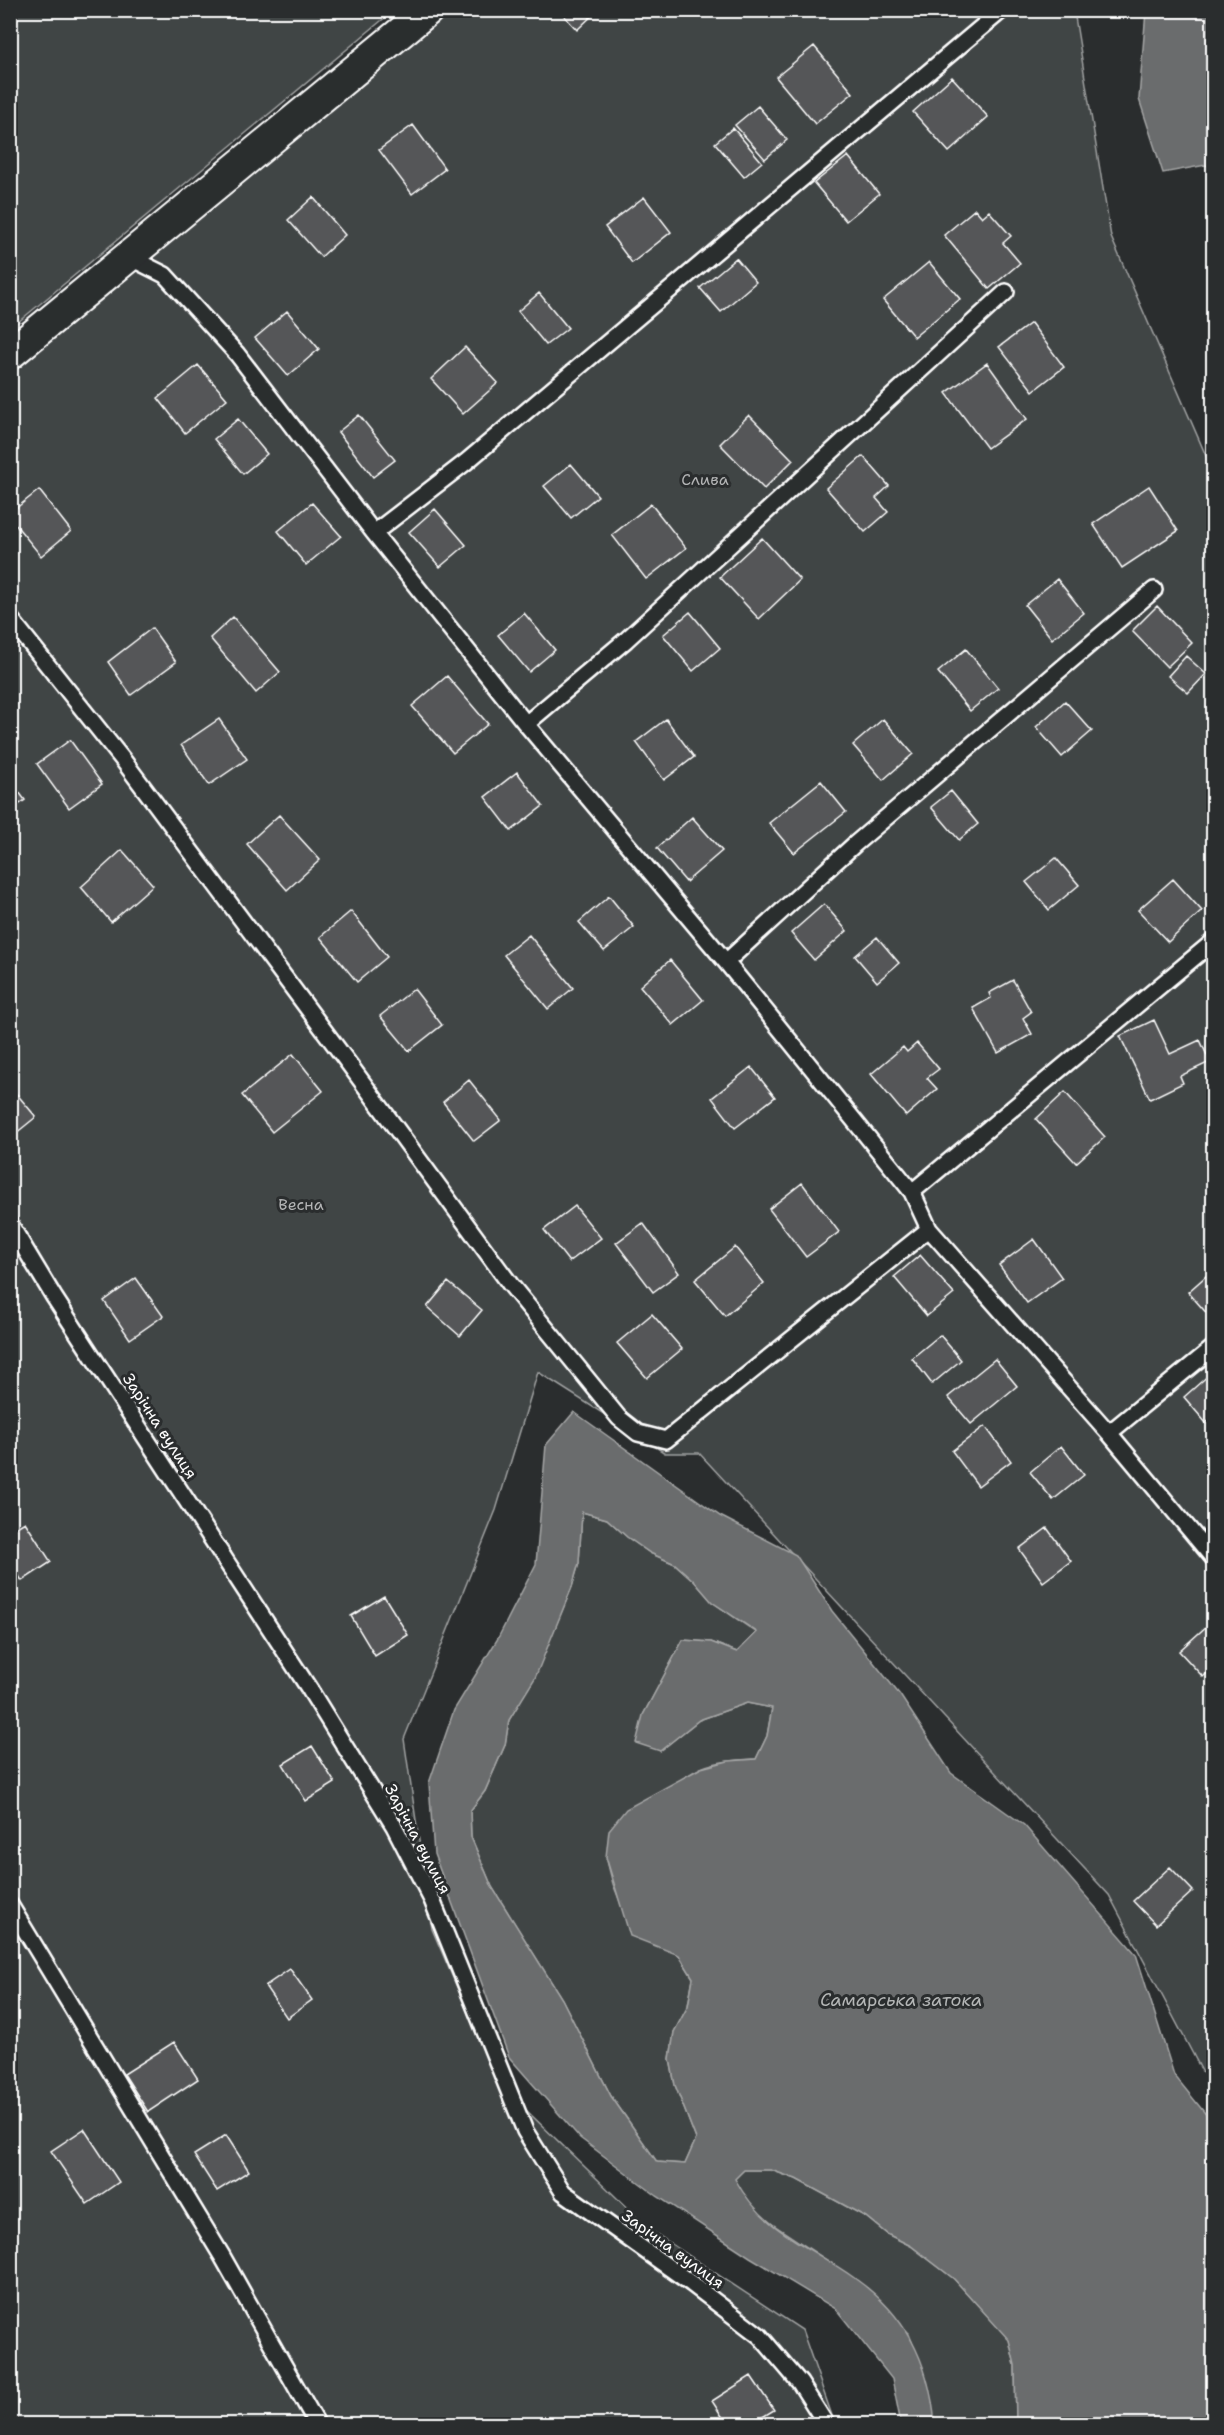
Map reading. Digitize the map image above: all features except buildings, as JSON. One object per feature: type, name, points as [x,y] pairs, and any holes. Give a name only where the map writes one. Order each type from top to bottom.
[{"type":"street","points":[[10,354],[428,10]]},
{"type":"lane","points":[[374,533],[466,462],[1002,10]]},
{"type":"lane","points":[[129,257],[165,275],[237,354],[374,533],[526,724],[726,963],[912,1192],[929,1229],[1109,1433],[1214,1559]]},
{"type":"lane","points":[[526,724],[626,640],[1006,292]]},
{"type":"lane","points":[[726,963],[855,844],[1154,590]]},
{"type":"lane","points":[[10,618],[130,770],[510,1284],[619,1418],[638,1433],[666,1440],[929,1229]]},
{"type":"lane","points":[[912,1192],[1214,941]]},
{"type":"lane","name":"Зарічна вулиця","points":[[10,1224],[54,1297],[310,1690],[394,1826],[432,1900],[525,2131],[562,2192],[692,2284],[760,2336],[800,2383],[826,2424]]},
{"type":"lane","points":[[1109,1433],[1214,1347]]},
{"type":"lane","points":[[10,1905],[222,2256],[317,2424]]},
{"type":"green space","points":[[11,10],[393,10],[393,11],[11,328]]},
{"type":"green space","points":[[451,11],[1074,11],[1111,237],[1213,472],[1213,2092],[1109,1895],[699,1453],[665,1453],[538,1372],[496,1510],[404,1739],[432,1929],[498,2083],[650,2230],[802,2330],[835,2424],[20,2424],[11,2406],[11,374]]},
{"type":"green space","points":[[582,1512],[607,1519],[650,1553],[675,1564],[712,1602],[757,1633],[737,1652],[711,1642],[683,1640],[643,1715],[660,1751],[699,1720],[747,1703],[772,1708],[767,1736],[756,1759],[714,1764],[689,1775],[663,1796],[606,1857],[623,1909],[679,1955],[693,1978],[688,2006],[674,2032],[670,2059],[675,2085],[696,2139],[685,2164],[657,2162],[611,2096],[562,1999],[492,1887],[471,1837],[470,1811],[485,1791],[505,1745],[509,1720],[534,1678],[572,1587],[579,1563]]},
{"type":"green space","points":[[744,2170],[771,2170],[796,2179],[866,2217],[887,2234],[911,2246],[954,2279],[1009,2339],[1015,2365],[1016,2424],[935,2424],[927,2381],[909,2334],[831,2263],[766,2220],[747,2201],[734,2178]]},
{"type":"water","points":[[1146,11],[1213,11],[1213,169],[1206,165],[1163,173],[1139,99]]},
{"type":"water","name":"Самарська затока","points":[[574,1412],[720,1516],[796,1555],[832,1611],[900,1695],[951,1773],[1024,1825],[1136,1954],[1174,2075],[1213,2123],[1213,2424],[1016,2424],[1015,2365],[1009,2340],[954,2279],[911,2246],[887,2234],[866,2217],[796,2179],[771,2170],[744,2170],[735,2179],[759,2212],[787,2236],[836,2265],[871,2291],[901,2323],[912,2341],[927,2380],[935,2424],[901,2424],[892,2379],[836,2309],[750,2257],[657,2196],[580,2138],[509,2057],[434,1854],[429,1783],[454,1710],[497,1640],[536,1564],[546,1445]],"holes":[[[582,1512],[607,1519],[650,1553],[675,1564],[712,1602],[757,1632],[737,1652],[711,1642],[683,1640],[643,1715],[636,1743],[660,1751],[699,1720],[747,1703],[772,1708],[767,1736],[756,1759],[728,1761],[701,1768],[626,1809],[609,1830],[606,1857],[630,1936],[679,1955],[693,1978],[688,2006],[674,2032],[670,2059],[675,2085],[696,2139],[685,2164],[657,2162],[611,2096],[562,1999],[492,1887],[471,1837],[470,1811],[485,1791],[505,1745],[509,1720],[535,1678],[572,1587],[579,1563]]]},
{"type":"park label","name":"Слива","points":[[705,479]]},
{"type":"park label","name":"Весна","points":[[301,1204]]}]
